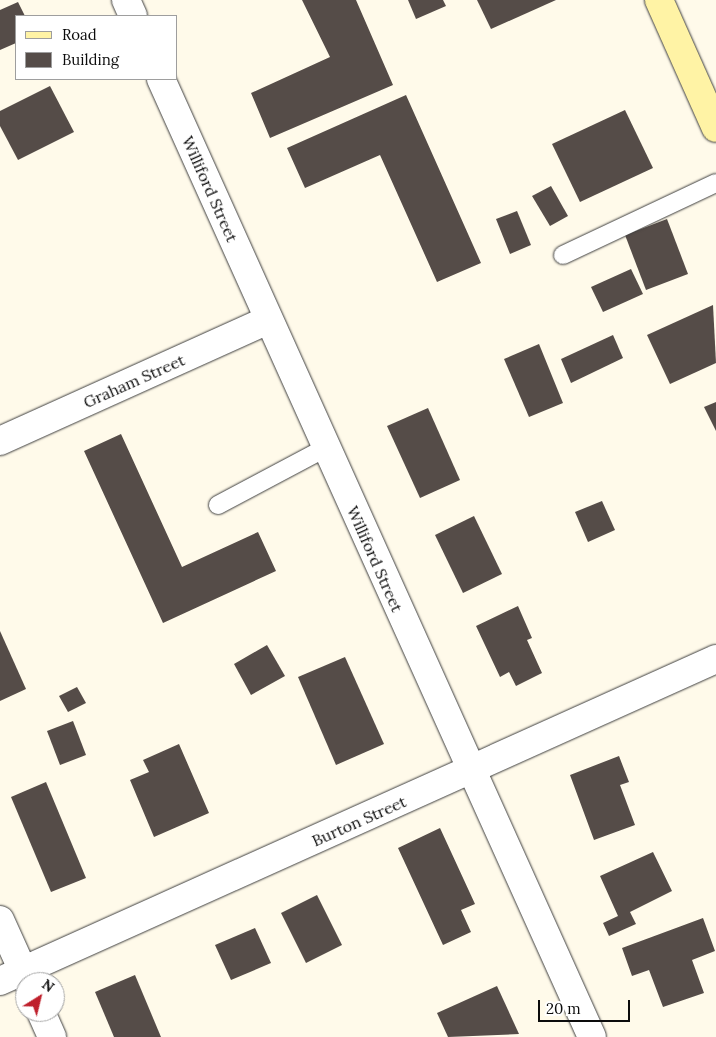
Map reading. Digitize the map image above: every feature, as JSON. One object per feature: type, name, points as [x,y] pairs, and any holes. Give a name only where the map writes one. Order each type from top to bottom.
[{"type":"main road","points":[[659,0],[716,128]]},
{"type":"street","points":[[126,0],[133,15]]},
{"type":"street","name":"Williford Street","points":[[161,80],[470,772],[592,1037]]},
{"type":"street","name":"Graham Street","points":[[0,442],[268,320]]},
{"type":"street","name":"Burton Street","points":[[30,972],[716,659]]},
{"type":"street","points":[[0,920],[15,972]]},
{"type":"street","points":[[45,1022],[52,1037]]},
{"type":"lane","points":[[563,255],[716,182]]},
{"type":"lane","points":[[218,505],[325,448]]},
{"type":"building","points":[[302,0],[356,0],[393,85],[270,138],[251,93],[330,57]]},
{"type":"building","points":[[408,0],[443,0],[446,6],[416,19]]},
{"type":"building","points":[[477,0],[556,0],[491,29]]},
{"type":"building","points":[[18,2],[24,15],[15,15],[15,43],[0,50],[0,10]]},
{"type":"building","points":[[50,86],[74,132],[18,160],[0,126],[0,111]]},
{"type":"building","points":[[406,95],[481,263],[437,282],[380,155],[305,188],[287,148]]},
{"type":"building","points":[[625,110],[653,168],[580,202],[552,144]]},
{"type":"building","points":[[551,186],[568,216],[550,226],[532,196]]},
{"type":"building","points":[[517,211],[531,245],[510,254],[496,219]]},
{"type":"building","points":[[667,219],[688,274],[646,290],[625,235]]},
{"type":"building","points":[[631,269],[643,294],[603,312],[591,287]]},
{"type":"building","points":[[713,305],[716,363],[670,384],[647,335]]},
{"type":"building","points":[[613,335],[623,358],[571,383],[561,359]]},
{"type":"building","points":[[539,344],[563,403],[529,417],[504,359]]},
{"type":"building","points":[[716,402],[716,431],[704,407]]},
{"type":"building","points":[[428,408],[460,480],[420,498],[387,426]]},
{"type":"building","points":[[121,434],[182,567],[258,532],[276,571],[163,623],[84,451]]},
{"type":"building","points":[[602,501],[615,530],[588,542],[575,512]]},
{"type":"building","points":[[474,516],[502,574],[463,593],[435,535]]},
{"type":"building","points":[[518,606],[532,638],[527,640],[542,673],[516,686],[509,672],[500,677],[476,626]]},
{"type":"building","points":[[0,631],[26,689],[0,701]]},
{"type":"building","points":[[267,645],[285,676],[251,695],[234,664]]},
{"type":"building","points":[[345,657],[384,744],[336,765],[298,677]]},
{"type":"building","points":[[77,687],[86,703],[68,712],[59,696]]},
{"type":"building","points":[[73,721],[86,755],[60,765],[47,731]]},
{"type":"building","points":[[179,744],[209,813],[154,837],[130,780],[149,772],[143,760]]},
{"type":"building","points":[[619,756],[629,782],[620,785],[635,825],[594,840],[570,775]]},
{"type":"building","points":[[46,782],[86,878],[51,892],[11,797]]},
{"type":"building","points":[[440,828],[475,904],[461,910],[471,932],[443,945],[398,848]]},
{"type":"building","points":[[653,852],[672,891],[630,912],[636,924],[609,936],[603,923],[618,916],[600,876]]},
{"type":"building","points":[[317,895],[342,945],[306,963],[281,913]]},
{"type":"building","points":[[703,918],[715,951],[692,960],[704,993],[663,1007],[649,970],[632,976],[622,948]]},
{"type":"building","points":[[255,928],[271,963],[231,980],[215,945]]},
{"type":"building","points":[[135,975],[161,1037],[114,1037],[95,992]]},
{"type":"building","points":[[497,986],[519,1034],[448,1037],[437,1013]]}]
